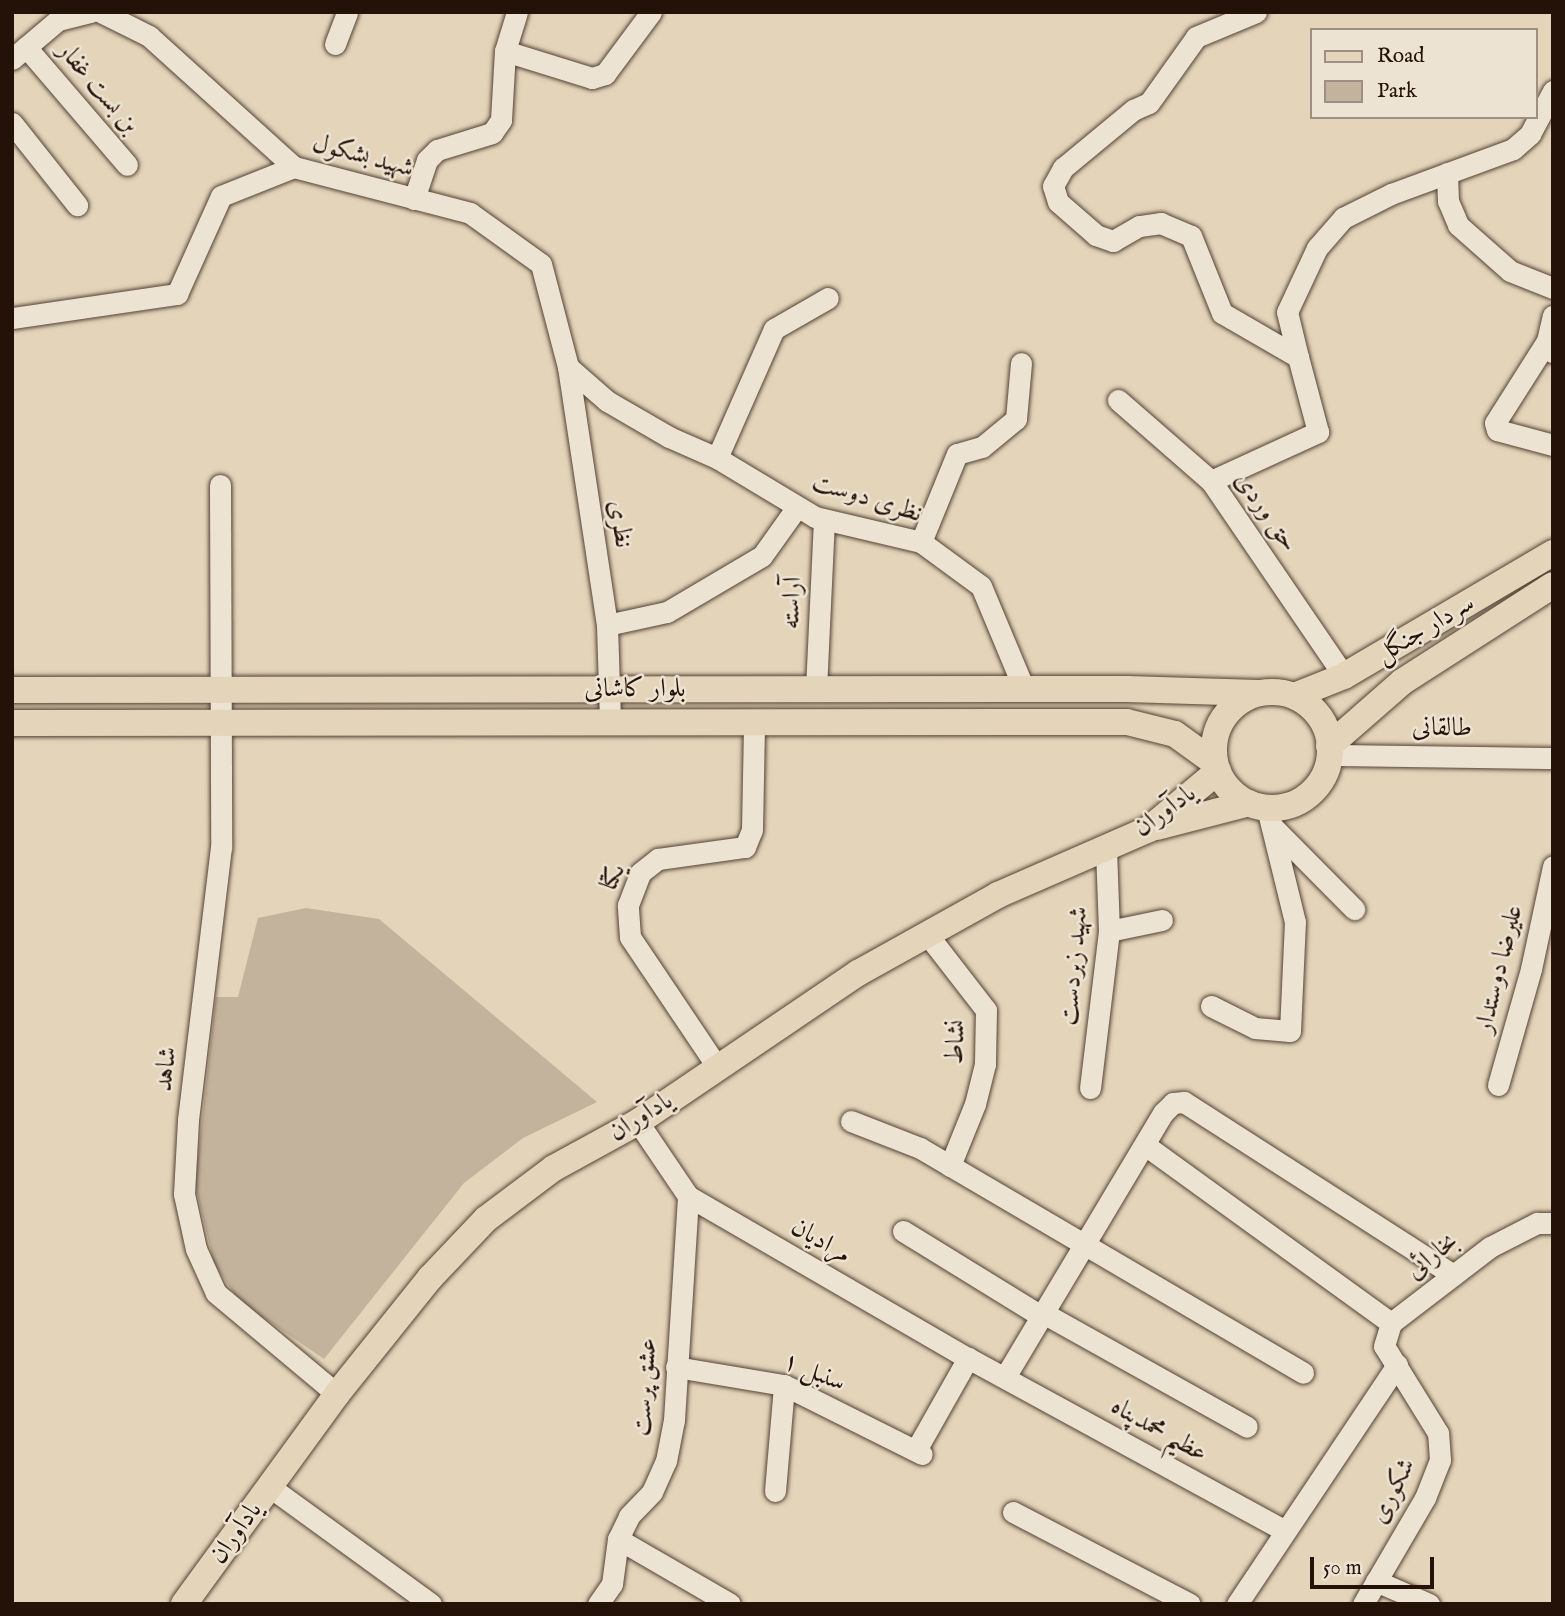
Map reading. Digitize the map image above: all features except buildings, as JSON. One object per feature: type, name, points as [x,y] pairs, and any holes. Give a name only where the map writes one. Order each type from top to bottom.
[{"type":"main road","name":"سردار جنگل","points":[[1294,696],[1344,677],[1553,554]]},
{"type":"main road","name":"سردار جنگل","points":[[1329,750],[1402,682],[1553,584]]},
{"type":"main road","name":"بلوار کاشانی","points":[[12,690],[1024,689],[1258,693]]},
{"type":"main road","points":[[1149,829],[1262,812],[1285,806],[1316,788],[1329,750],[1322,720],[1294,696],[1258,693],[1227,711],[1216,736],[1216,767],[1233,793],[1262,812]]},
{"type":"main road","name":"بلوار کاشانی","points":[[12,723],[1127,722],[1175,734],[1216,767]]},
{"type":"main road","name":"یادآوران","points":[[184,1604],[337,1394],[430,1278],[486,1219],[554,1167],[638,1122],[858,973],[998,895],[1149,829],[1216,767]]},
{"type":"street","points":[[19,53],[55,16],[91,12]]},
{"type":"street","name":"شهید بشکول","points":[[101,12],[149,36],[294,167],[470,214],[541,264],[568,367]]},
{"type":"street","points":[[335,44],[347,12]]},
{"type":"street","points":[[414,199],[427,160],[437,150],[492,133],[501,120],[505,51],[517,12]]},
{"type":"street","points":[[505,51],[592,78],[605,74],[650,12]]},
{"type":"street","points":[[1256,12],[1196,37],[1149,103],[1133,110],[1063,168],[1053,186],[1058,202],[1096,235],[1112,242],[1139,226],[1161,223],[1191,236],[1222,313],[1298,357]]},
{"type":"street","name":"بن بست غفار","points":[[19,53],[127,165]]},
{"type":"street","points":[[1210,481],[1318,432],[1287,312],[1299,278],[1317,248],[1343,218],[1447,173],[1513,149],[1530,134],[1553,92]]},
{"type":"street","points":[[12,123],[77,205]]},
{"type":"street","points":[[12,318],[177,294],[221,196],[294,167]]},
{"type":"street","points":[[1447,173],[1448,201],[1458,225],[1510,271],[1553,289]]},
{"type":"street","points":[[717,458],[774,329],[828,298]]},
{"type":"street","points":[[1553,316],[1550,347],[1495,423],[1497,430],[1553,444]]},
{"type":"street","points":[[921,542],[957,454],[982,447],[1012,426],[1021,363]]},
{"type":"street","name":"نظری دوست","points":[[568,367],[607,401],[717,458],[797,507],[824,520],[921,542],[981,586],[1024,689]]},
{"type":"street","name":"نظری","points":[[568,367],[607,625],[610,722]]},
{"type":"street","name":"حق وردی","points":[[1118,400],[1210,481],[1344,677]]},
{"type":"street","name":"شاهد","points":[[220,485],[223,689],[221,847],[188,1120],[184,1194],[196,1249],[216,1293],[337,1394]]},
{"type":"street","points":[[607,625],[667,612],[762,556],[797,507]]},
{"type":"street","name":"آراسته","points":[[816,689],[824,520]]},
{"type":"street","name":"یکتا","points":[[718,1068],[629,937],[628,905],[640,873],[658,859],[745,847],[752,830],[754,722]]},
{"type":"street","name":"طالقانی","points":[[1329,750],[1553,758]]},
{"type":"street","points":[[1262,812],[1354,909]]},
{"type":"street","points":[[1211,1006],[1255,1028],[1290,1031],[1295,922],[1262,812]]},
{"type":"street","name":"شهید زبردست","points":[[1090,1088],[1109,931],[1106,848]]},
{"type":"street","name":"علیرضا دوستدار","points":[[1498,1084],[1531,969],[1553,866]]},
{"type":"street","points":[[1109,931],[1162,920]]},
{"type":"street","name":"نشاط","points":[[927,934],[986,1010],[985,1064],[975,1104],[950,1166]]},
{"type":"street","points":[[1005,1377],[1163,1113],[1173,1103],[1184,1102],[1453,1276]]},
{"type":"street","points":[[851,1121],[920,1148],[1303,1373]]},
{"type":"street","name":"مرادیان","points":[[638,1122],[688,1196],[1005,1377]]},
{"type":"street","points":[[1146,1145],[1391,1323],[1384,1346],[1397,1365],[1237,1604]]},
{"type":"street","name":"عشق پرست","points":[[598,1604],[612,1584],[618,1539],[629,1516],[652,1492],[666,1461],[676,1367],[688,1196]]},
{"type":"street","name":"بخارائی","points":[[1391,1323],[1490,1247],[1537,1223],[1553,1223]]},
{"type":"street","points":[[903,1231],[1044,1315],[1247,1427]]},
{"type":"street","name":"سنبل ۱","points":[[676,1367],[785,1385],[919,1452],[968,1358]]},
{"type":"street","name":"شکوری","points":[[1363,1604],[1425,1498],[1440,1460],[1438,1433],[1397,1365]]},
{"type":"street","name":"عظیم محمدپناه","points":[[1005,1377],[1285,1531]]},
{"type":"street","points":[[775,1491],[785,1385]]},
{"type":"street","points":[[270,1486],[431,1604]]},
{"type":"street","points":[[1013,1512],[1190,1604]]},
{"type":"street","points":[[618,1539],[730,1604]]},
{"type":"street","points":[[1376,1581],[1429,1604]]},
{"type":"green space","points":[[306,908],[379,919],[597,1102],[523,1138],[464,1183],[324,1359],[239,1301],[214,1263],[195,1184],[216,997],[238,997],[258,918]]}]
